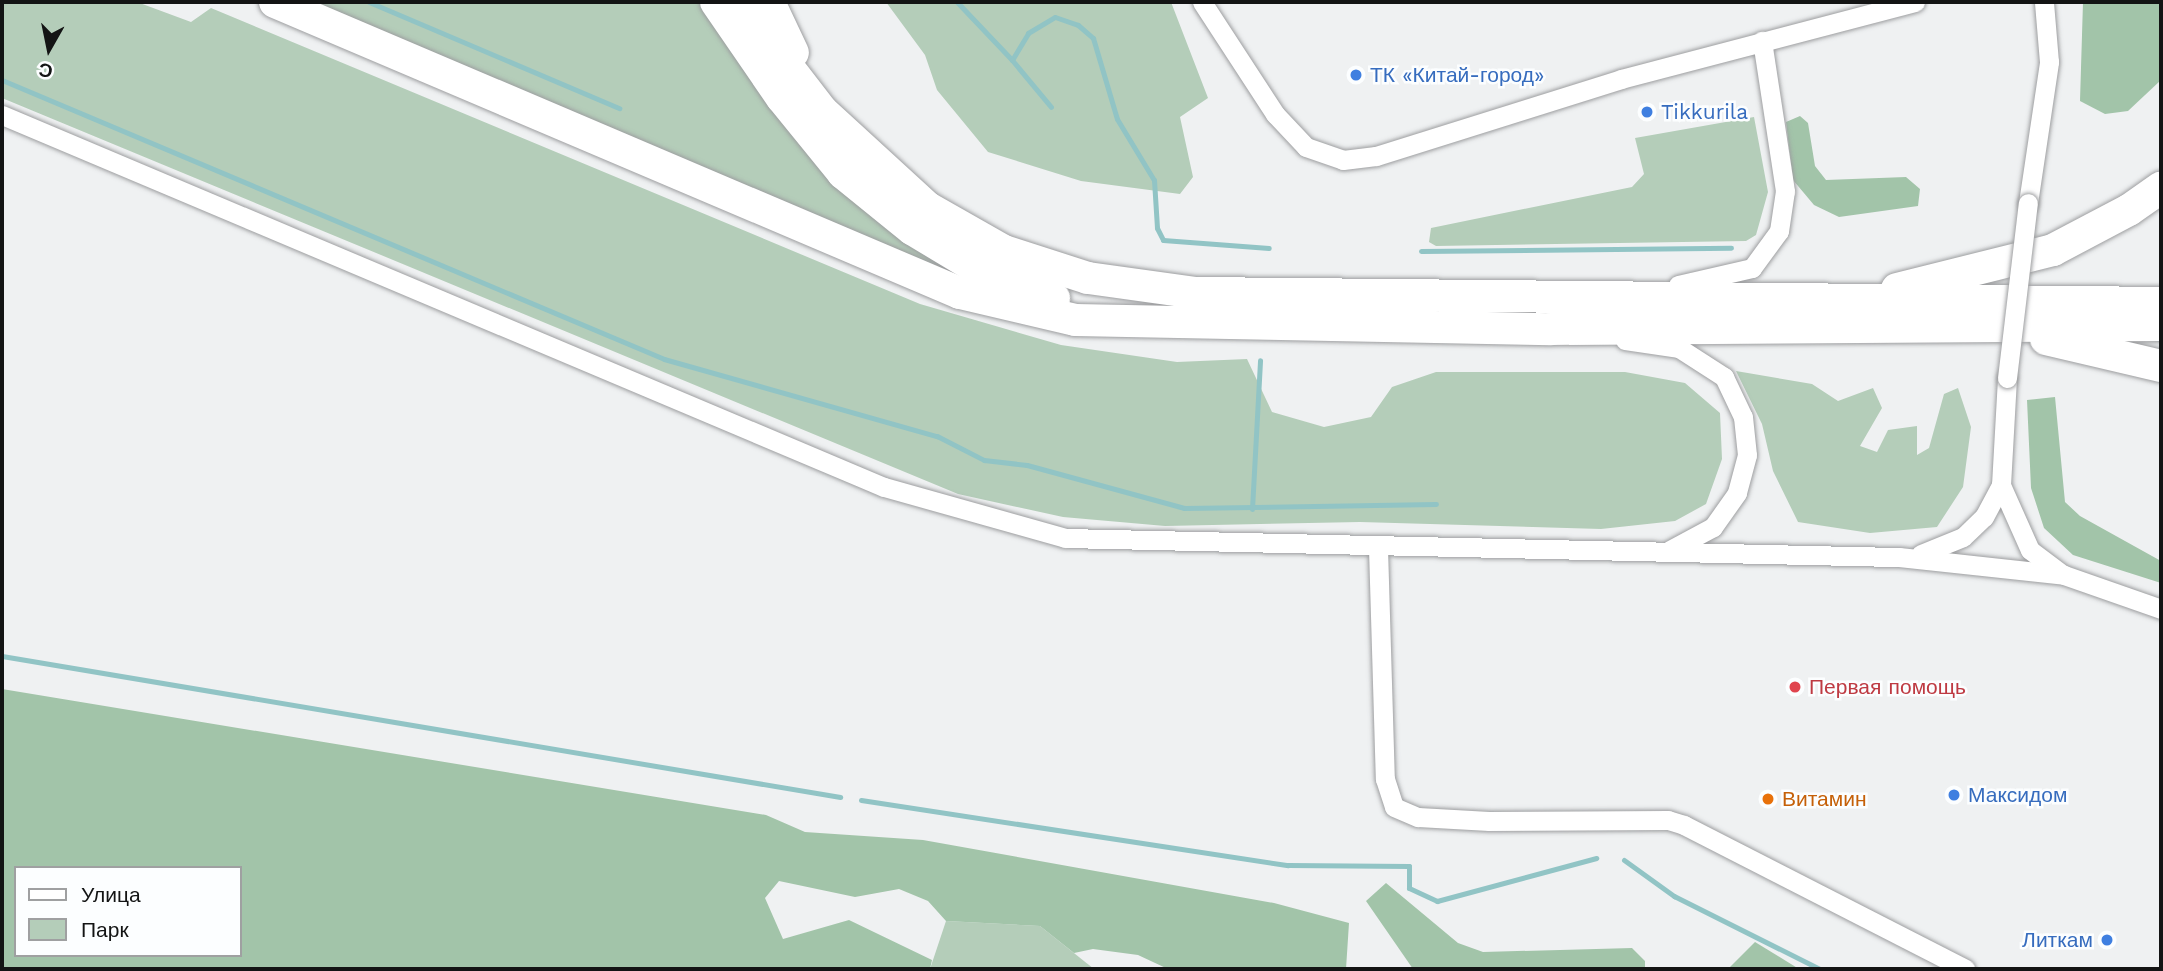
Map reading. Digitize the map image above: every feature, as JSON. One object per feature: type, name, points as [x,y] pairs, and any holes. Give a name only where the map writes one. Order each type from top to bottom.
[{"type":"main road","points":[[275,2],[960,293],[1075,320],[1552,330],[2161,325]]},
{"type":"main road","points":[[716,2],[782,98],[844,173],[912,229],[982,271],[1050,297],[1143,320]]},
{"type":"main road","points":[[738,2],[822,111],[928,208],[1004,251],[1088,278],[1196,293],[1836,302],[2161,303]]},
{"type":"main road","points":[[769,2],[822,111]]},
{"type":"main road","points":[[1836,302],[1981,271],[2053,250],[2129,210],[2161,188]]},
{"type":"main road","points":[[1986,327],[2161,366]]},
{"type":"street","points":[[1202,2],[1275,114],[1306,147],[1343,160],[1376,156],[1621,79],[1915,2]]},
{"type":"street","points":[[1899,557],[1936,552],[1963,537],[1984,517],[2001,485],[2007,378],[2028,203],[2049,62],[2045,2]]},
{"type":"street","points":[[1542,297],[1701,283],[1752,268],[1766,253],[1779,231],[1785,191],[1762,41]]},
{"type":"street","points":[[2,115],[884,486],[947,507],[1065,538],[1378,548],[1899,557],[2064,575],[2161,609]]},
{"type":"street","points":[[1552,330],[1679,348],[1724,377],[1743,417],[1747,455],[1737,493],[1713,527],[1667,551]]},
{"type":"street","points":[[2001,485],[2030,550],[2064,575]]},
{"type":"street","points":[[1378,548],[1385,779],[1394,807],[1418,817],[1489,821],[1668,820],[1696,828],[1965,969]]},
{"type":"green space","points":[[2,2],[137,2],[191,22],[211,8],[920,304],[1061,345],[1177,362],[1247,359],[1272,412],[1324,427],[1371,417],[1392,387],[1436,372],[1625,372],[1685,383],[1720,413],[1722,459],[1706,504],[1675,521],[1601,529],[1360,522],[1165,526],[1063,517],[958,494],[2,98]]},
{"type":"green space","points":[[311,2],[700,2],[726,41],[999,295]]},
{"type":"green space","points":[[886,2],[1171,2],[1208,98],[1180,117],[1193,177],[1180,194],[1081,181],[988,152],[937,90],[925,55]]},
{"type":"green space","points":[[2083,2],[2161,2],[2161,80],[2128,111],[2105,114],[2080,101]]},
{"type":"green space","points":[[1800,116],[1808,123],[1815,166],[1826,180],[1906,177],[1920,189],[1918,206],[1839,217],[1814,205],[1793,180],[1786,122]]},
{"type":"green space","points":[[1754,117],[1768,192],[1756,235],[1746,241],[1436,246],[1429,242],[1431,228],[1632,187],[1644,174],[1635,138]]},
{"type":"green space","points":[[1736,371],[1812,384],[1838,401],[1873,388],[1882,408],[1860,446],[1877,452],[1888,430],[1917,426],[1917,455],[1929,448],[1944,394],[1958,388],[1971,427],[1963,487],[1937,527],[1870,533],[1798,522],[1773,471],[1762,424]]},
{"type":"green space","points":[[2055,397],[2065,502],[2080,516],[2161,561],[2161,583],[2073,555],[2044,528],[2031,488],[2027,400]]},
{"type":"green space","points":[[2,689],[766,815],[805,832],[923,840],[1274,903],[1349,923],[1346,969],[1168,969],[1138,955],[1093,949],[1074,953],[1040,926],[946,921],[928,901],[899,889],[855,897],[779,881],[765,898],[783,939],[849,920],[932,960],[930,969],[2,969]]},
{"type":"green space","points":[[1386,883],[1458,943],[1483,952],[1632,948],[1645,961],[1645,969],[1413,969],[1366,901]]},
{"type":"green space","points":[[946,921],[1040,926],[1094,969],[930,969]]},
{"type":"green space","points":[[1755,942],[1799,969],[1728,969]]},
{"type":"waterway","points":[[369,2],[619,108]]},
{"type":"waterway","points":[[957,2],[1012,60],[1028,33],[1055,17],[1078,25],[1093,38],[1117,119],[1154,180],[1157,228],[1163,240],[1269,248]]},
{"type":"waterway","points":[[1012,60],[1051,107]]},
{"type":"waterway","points":[[2,80],[664,359],[937,436],[984,460],[1027,465],[1184,508],[1436,504]]},
{"type":"waterway","points":[[1421,251],[1731,248]]},
{"type":"waterway","points":[[1252,509],[1260,360]]},
{"type":"waterway","points":[[2,656],[840,797]]},
{"type":"waterway","points":[[861,800],[1288,865],[1409,866],[1409,888],[1437,901],[1596,858]]},
{"type":"waterway","points":[[1624,860],[1674,896],[1820,969]]},
{"type":"place","name":"ТК «Китай-город»","points":[[1356,75]]},
{"type":"place","name":"Tikkurila","points":[[1647,112]]},
{"type":"place","name":"Первая помощь","points":[[1795,687]]},
{"type":"place","name":"Максидом","points":[[1954,795]]},
{"type":"place","name":"Витамин","points":[[1768,799]]},
{"type":"place","name":"Литкам","points":[[2107,940]]}]
